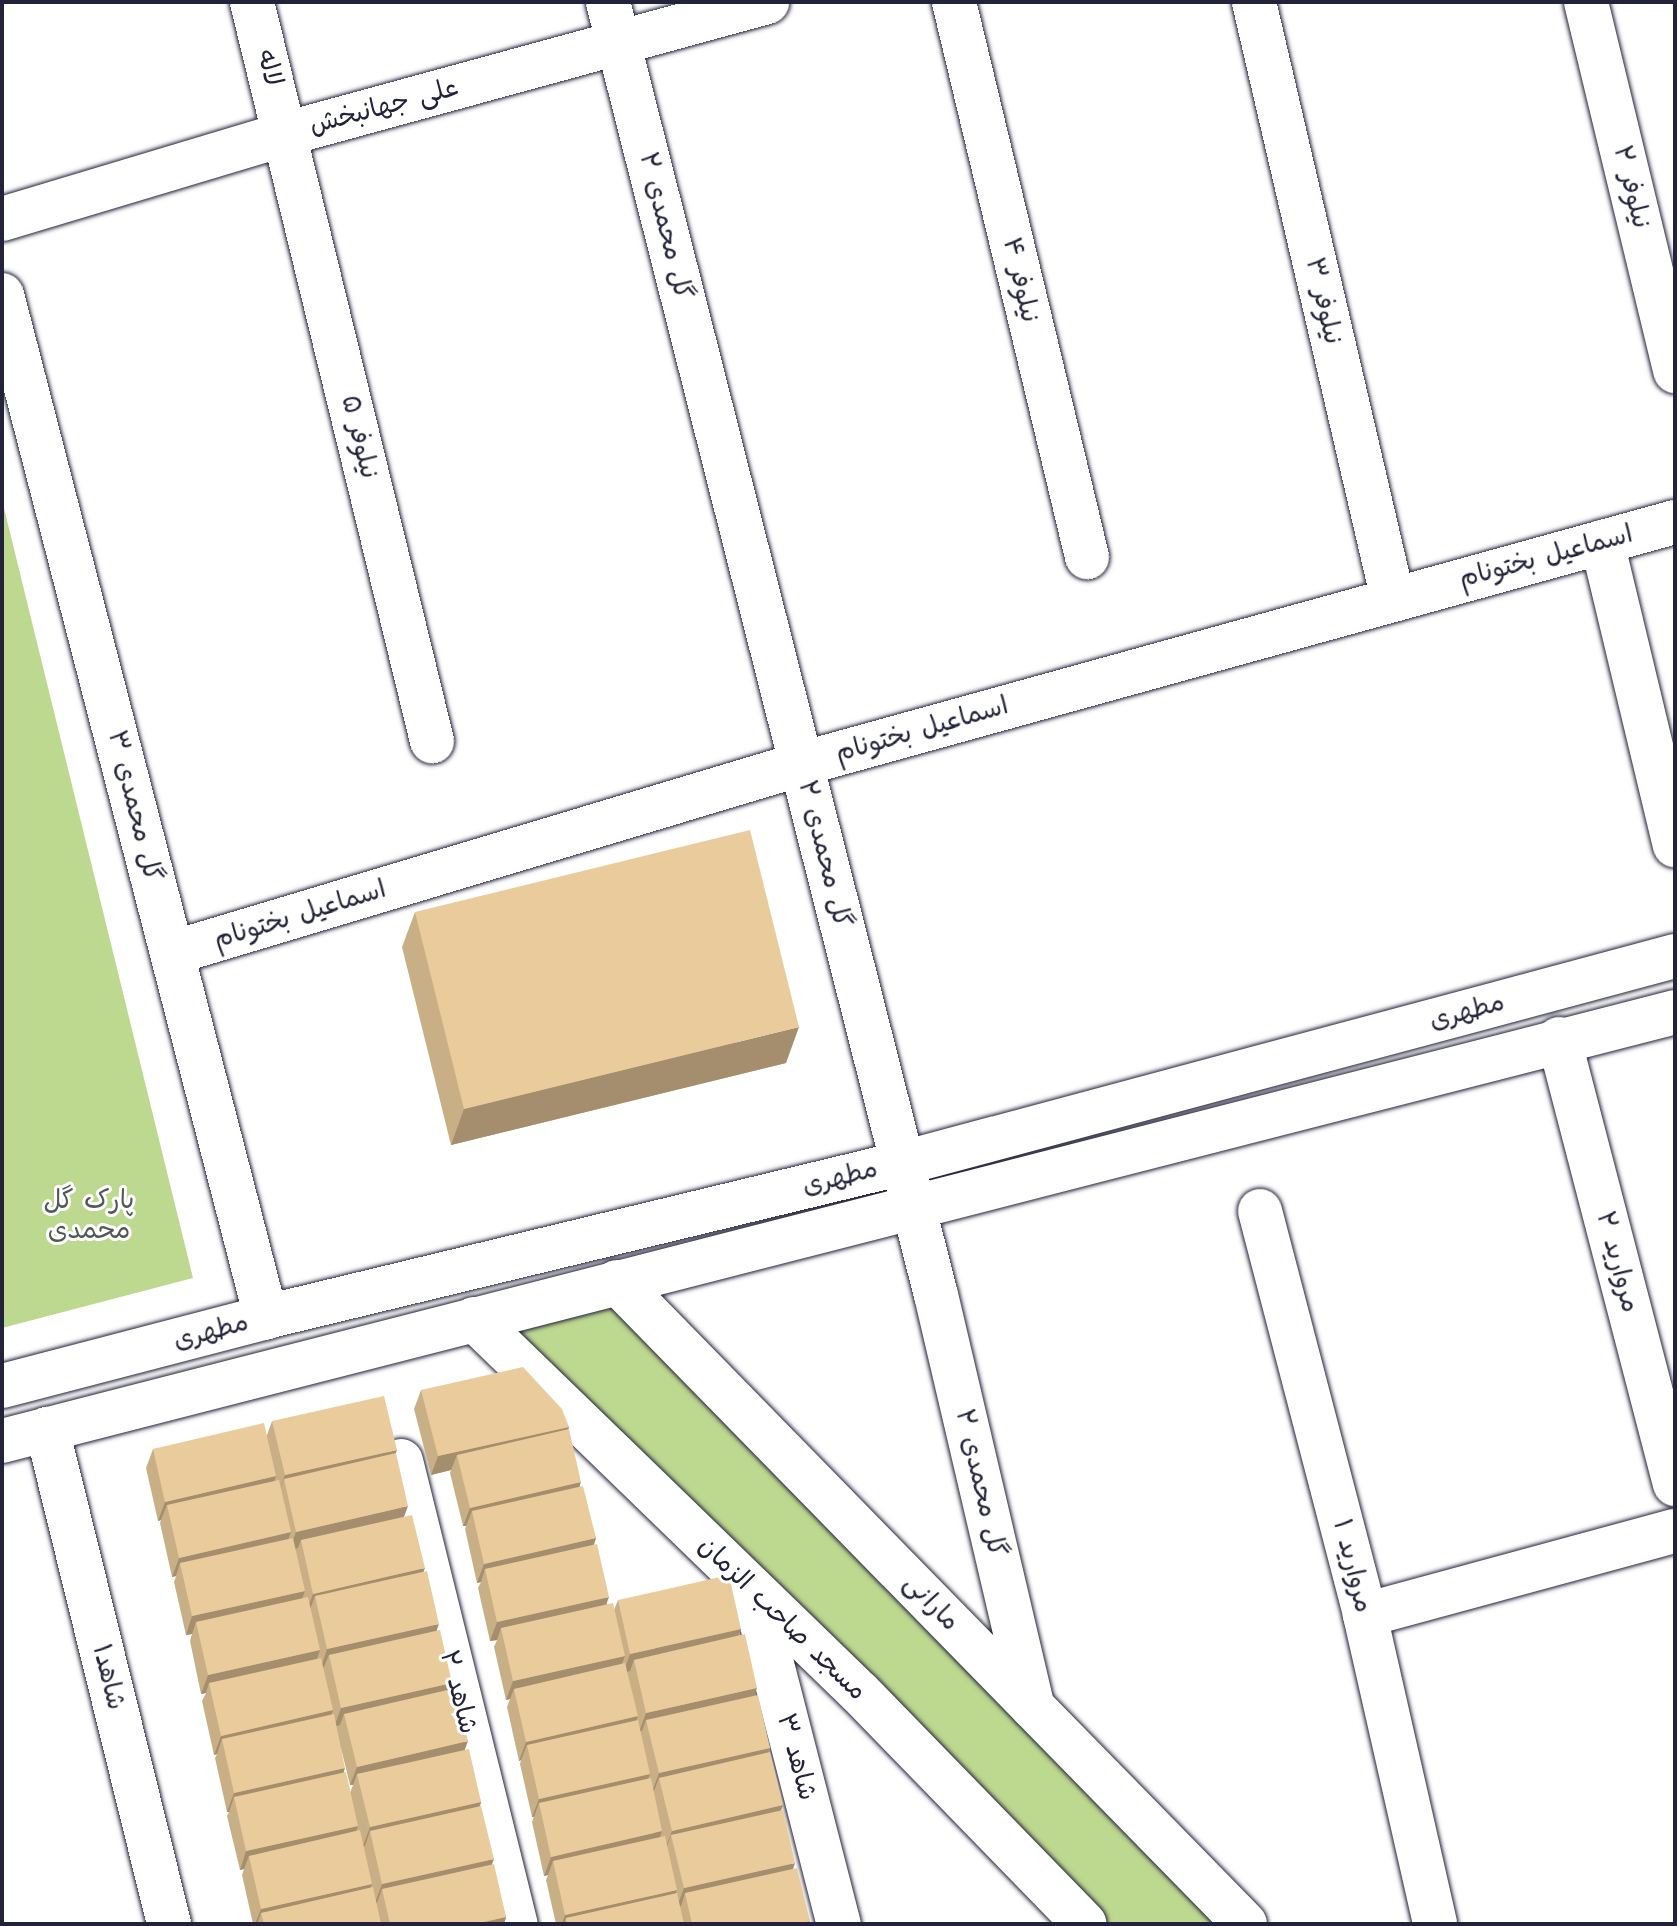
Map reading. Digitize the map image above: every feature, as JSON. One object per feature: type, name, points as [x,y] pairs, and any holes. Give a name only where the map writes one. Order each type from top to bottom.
[{"type":"street","name":"لاله","points":[[252,2],[285,134]]},
{"type":"street","name":"علی جهانبخش","points":[[2,219],[285,134],[614,23],[767,2]]},
{"type":"street","name":"نیلوفر ۴","points":[[954,2],[1087,557]]},
{"type":"street","name":"نیلوفر ۳","points":[[1254,2],[1393,600]]},
{"type":"street","name":"نیلوفر ۲","points":[[1586,2],[1675,371]]},
{"type":"street","name":"گل محمدی ۲","points":[[614,23],[914,1206],[1033,1707]]},
{"type":"street","name":"نیلوفر ۵","points":[[285,134],[432,741]]},
{"type":"street","name":"گل محمدی ۳","points":[[2,295],[266,1317]]},
{"type":"street","name":"اسماعیل بختونام","points":[[172,953],[801,764],[1675,522]]},
{"type":"street","points":[[1602,542],[1675,845]]},
{"type":"street","name":"مطهری","points":[[2,1386],[266,1317],[903,1163],[1675,956]]},
{"type":"street","name":"مطهری","points":[[2,1441],[1559,1039],[1675,1012]]},
{"type":"street","name":"مروارید ۲","points":[[1559,1039],[1675,1484]]},
{"type":"street","name":"مروارید ۱","points":[[1260,1211],[1365,1615],[1435,1924]]},
{"type":"street","name":"مارانی","points":[[617,1282],[1245,1924]]},
{"type":"street","name":"مسجد صاحب الزمان","points":[[474,1319],[753,1590],[1085,1924]]},
{"type":"street","name":"شاهد۱","points":[[47,1429],[169,1924]]},
{"type":"street","name":"شاهد ۲","points":[[401,1461],[516,1924]]},
{"type":"street","points":[[1365,1615],[1675,1531]]},
{"type":"street","name":"شاهد ۳","points":[[753,1590],[839,1924]]},
{"type":"green space","name":"پارک گل محمدی","points":[[2,500],[193,1278],[2,1328]]},
{"type":"green space","points":[[616,1293],[1226,1924],[1103,1924],[502,1329]]},
{"type":"building","points":[[750,830],[799,1027],[464,1109],[415,912]]},
{"type":"building","points":[[523,1367],[562,1409],[569,1427],[438,1456],[421,1390]]},
{"type":"building","points":[[384,1396],[397,1450],[285,1475],[272,1421]]},
{"type":"building","points":[[264,1423],[276,1476],[165,1502],[153,1449]]},
{"type":"building","points":[[569,1429],[581,1482],[470,1508],[457,1455]]},
{"type":"building","points":[[396,1453],[408,1506],[296,1532],[284,1479]]},
{"type":"building","points":[[279,1480],[291,1532],[179,1558],[167,1505]]},
{"type":"building","points":[[583,1486],[596,1538],[484,1564],[472,1511]]},
{"type":"building","points":[[412,1515],[425,1568],[313,1594],[301,1540]]},
{"type":"building","points":[[293,1538],[305,1591],[192,1616],[180,1563]]},
{"type":"building","points":[[597,1544],[609,1597],[497,1622],[485,1569]]},
{"type":"building","points":[[427,1571],[439,1624],[327,1649],[315,1596]]},
{"type":"building","points":[[729,1575],[741,1629],[630,1654],[618,1600]]},
{"type":"building","points":[[308,1597],[320,1650],[208,1675],[196,1622]]},
{"type":"building","points":[[613,1603],[625,1656],[513,1681],[501,1628]]},
{"type":"building","points":[[440,1630],[452,1683],[341,1708],[329,1655]]},
{"type":"building","points":[[745,1634],[757,1688],[646,1713],[634,1660]]},
{"type":"building","points":[[321,1658],[333,1710],[221,1736],[209,1683]]},
{"type":"building","points":[[625,1663],[638,1716],[526,1742],[514,1689]]},
{"type":"building","points":[[456,1688],[468,1741],[357,1767],[344,1714]]},
{"type":"building","points":[[758,1695],[770,1748],[659,1773],[646,1720]]},
{"type":"building","points":[[334,1714],[345,1768],[234,1793],[222,1739]]},
{"type":"building","points":[[638,1720],[650,1774],[539,1799],[527,1745]]},
{"type":"building","points":[[469,1749],[481,1802],[370,1827],[357,1774]]},
{"type":"building","points":[[770,1752],[783,1805],[672,1831],[659,1778]]},
{"type":"building","points":[[346,1772],[358,1826],[246,1851],[234,1797]]},
{"type":"building","points":[[651,1778],[662,1831],[551,1857],[539,1803]]},
{"type":"building","points":[[481,1806],[494,1859],[382,1884],[370,1831]]},
{"type":"building","points":[[783,1810],[795,1863],[684,1888],[671,1835]]},
{"type":"building","points":[[360,1830],[372,1884],[261,1909],[249,1856]]},
{"type":"building","points":[[665,1836],[677,1890],[565,1915],[553,1861]]},
{"type":"building","points":[[494,1864],[506,1917],[475,1924],[390,1924],[382,1889]]},
{"type":"building","points":[[797,1868],[810,1921],[798,1924],[692,1924],[685,1893]]},
{"type":"building","points":[[373,1887],[381,1924],[264,1924],[261,1913]]},
{"type":"building","points":[[677,1893],[684,1924],[567,1924],[566,1918]]}]
